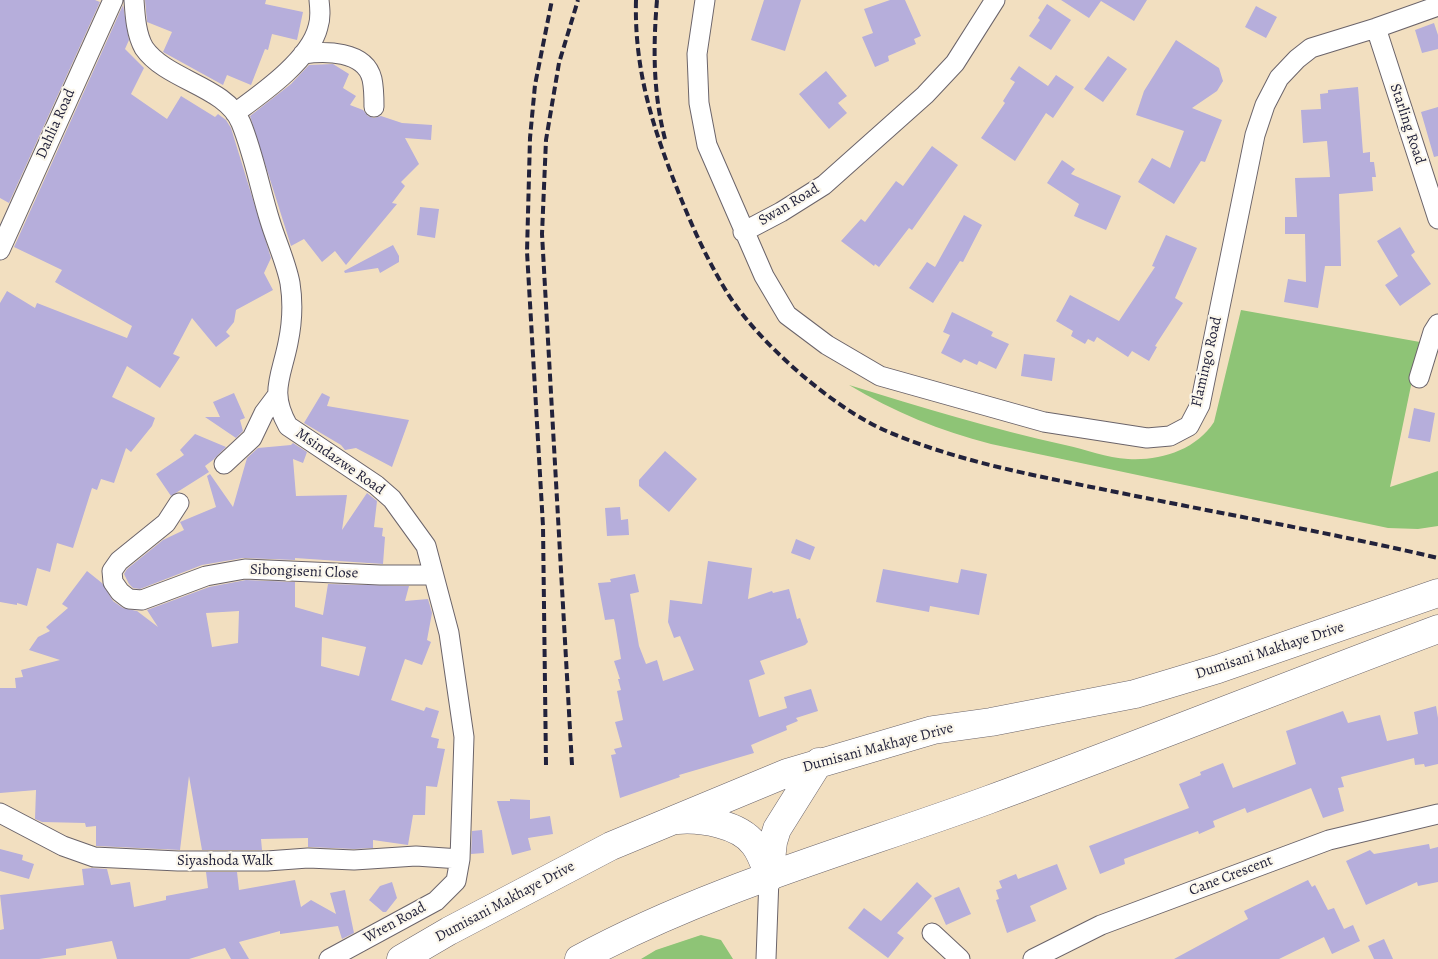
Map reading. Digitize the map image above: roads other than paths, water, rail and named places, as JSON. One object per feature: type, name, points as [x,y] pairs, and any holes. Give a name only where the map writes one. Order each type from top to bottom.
[{"type":"main road","name":"Dumisani Makhaye Drive","points":[[401,959],[535,885],[611,846],[787,773],[932,730],[991,722],[1135,694],[1283,647],[1438,593]]},
{"type":"main road","points":[[579,959],[654,922],[769,878],[990,800],[1438,629]]},
{"type":"main road","points":[[769,878],[773,842],[777,829],[819,762]]},
{"type":"main road","points":[[671,820],[690,819],[704,821],[727,827],[745,836],[754,843],[769,878]]},
{"type":"street","name":"Dahlia Road","points":[[0,250],[113,0]]},
{"type":"street","name":"Msindazwe Road","points":[[134,0],[136,25],[144,47],[180,77],[228,104],[240,120],[250,146],[270,220],[290,282],[292,306],[288,342],[276,384],[279,410],[288,426],[376,485],[392,499],[426,546],[449,633],[464,737],[460,859],[456,881]]},
{"type":"street","points":[[235,113],[264,92],[303,54],[318,27],[319,0]]},
{"type":"street","name":"Swan Road","points":[[705,0],[697,54],[699,103],[708,145],[743,232],[781,212],[824,185],[925,95],[955,63],[995,0]]},
{"type":"street","name":"Flamingo Road","points":[[743,232],[764,276],[787,315],[827,345],[880,376],[1044,422],[1147,438],[1170,436],[1189,426],[1200,405],[1255,135],[1265,105],[1279,78],[1297,59],[1311,48],[1438,6]]},
{"type":"street","name":"Starling Road","points":[[1376,28],[1438,219]]},
{"type":"street","points":[[303,54],[325,51],[341,54],[358,61],[367,68],[372,78],[374,107]]},
{"type":"street","points":[[1419,378],[1433,332],[1438,324]]},
{"type":"street","points":[[224,464],[252,438],[264,413],[276,397]]},
{"type":"street","name":"Sibongiseni Close","points":[[178,503],[166,522],[133,552],[119,561],[112,571],[113,582],[120,592],[129,598],[142,600],[206,576],[245,569],[380,575],[433,575]]},
{"type":"street","name":"Siyashoda Walk","points":[[0,813],[63,846],[94,857],[178,861],[267,861],[308,858],[354,860],[416,856],[460,859]]},
{"type":"street","name":"Cane Crescent","points":[[1032,959],[1101,925],[1329,840],[1438,814]]},
{"type":"street","points":[[766,959],[769,878]]},
{"type":"street","name":"Wren Road","points":[[330,959],[436,901],[456,881]]},
{"type":"street","points":[[932,933],[960,959]]},
{"type":"railway","points":[[546,765],[543,526],[527,252],[530,138],[535,85],[552,0]]},
{"type":"railway","points":[[572,765],[542,234],[546,140],[559,63],[578,0]]},
{"type":"railway","points":[[636,0],[636,27],[639,53],[648,103],[672,176],[709,260],[728,294],[741,313],[758,332],[798,371],[842,406],[864,420],[912,441],[998,467],[1438,558]]},
{"type":"railway","points":[[657,0],[655,70],[658,104],[665,139]]}]
